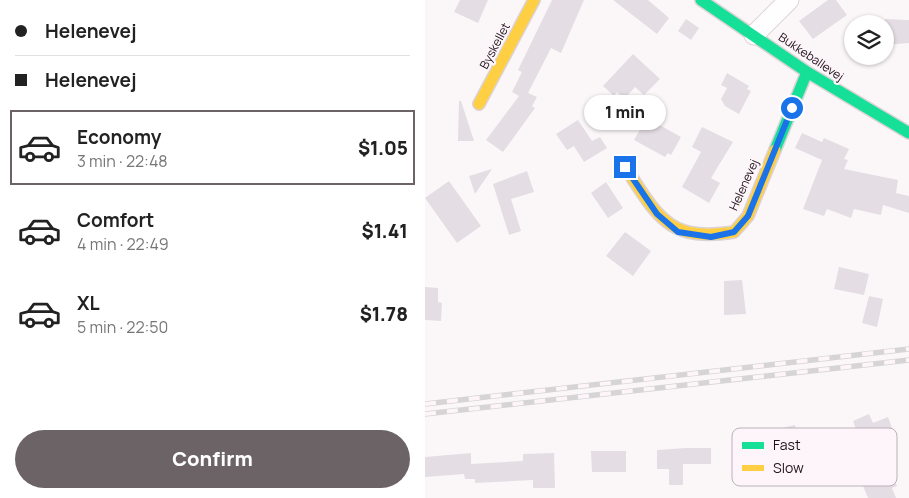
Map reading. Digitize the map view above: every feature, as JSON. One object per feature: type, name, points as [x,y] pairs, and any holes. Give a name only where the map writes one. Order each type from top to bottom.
[{"type":"street","name":"Byskellet","points":[[479,104],[534,0]]},
{"type":"street","name":"Bukkeballevej","points":[[701,0],[807,72],[909,133]]},
{"type":"street","points":[[754,35],[789,0]]},
{"type":"street","name":"Helenevej","points":[[625,167],[657,214],[678,232],[711,237],[734,232],[748,216],[807,72]]},
{"type":"building","points":[[460,0],[488,0],[478,23],[454,12]]},
{"type":"building","points":[[552,0],[584,0],[561,53],[551,48],[528,93],[537,97],[532,106],[535,108],[503,152],[486,140],[519,96],[512,92],[522,72],[518,70]]},
{"type":"building","points":[[613,0],[648,0],[669,18],[657,34]]},
{"type":"building","points":[[828,0],[836,0],[847,15],[844,15],[844,17],[813,39],[799,21]]},
{"type":"building","points":[[686,19],[699,28],[691,40],[678,31]]},
{"type":"building","points":[[894,19],[909,20],[909,43],[894,44]]},
{"type":"building","points":[[633,54],[660,79],[644,95],[635,87],[624,99],[617,92],[614,96],[603,86]]},
{"type":"building","points":[[727,73],[749,86],[747,89],[751,91],[739,114],[725,106],[721,99],[727,88],[721,85]]},
{"type":"building","points":[[459,101],[461,101],[474,141],[458,141]]},
{"type":"building","points":[[647,118],[681,137],[671,155],[668,153],[665,157],[634,140]]},
{"type":"building","points":[[578,120],[592,141],[600,137],[607,148],[584,162],[574,146],[567,150],[556,134]]},
{"type":"building","points":[[702,127],[733,142],[711,178],[720,183],[709,203],[682,187],[701,152],[692,147]]},
{"type":"building","points":[[802,133],[822,142],[824,138],[849,149],[844,159],[848,160],[844,169],[898,180],[896,193],[909,196],[909,213],[883,205],[881,215],[854,209],[851,218],[827,209],[824,216],[803,209],[822,160],[795,148]]},
{"type":"building","points":[[492,169],[475,194],[469,176]]},
{"type":"building","points":[[527,171],[534,192],[511,199],[521,231],[509,235],[493,184]]},
{"type":"building","points":[[449,181],[481,226],[457,243],[425,198]]},
{"type":"building","points":[[606,182],[623,208],[608,218],[591,193]]},
{"type":"building","points":[[625,232],[651,251],[633,276],[606,256]]},
{"type":"building","points":[[839,267],[869,274],[864,295],[834,289]]},
{"type":"building","points":[[742,280],[746,314],[724,315],[724,281]]},
{"type":"building","points":[[425,287],[438,288],[438,302],[442,303],[441,321],[425,320]]},
{"type":"building","points":[[869,296],[883,299],[877,327],[862,323]]},
{"type":"building","points":[[869,414],[873,423],[888,417],[892,428],[856,428],[853,421]]},
{"type":"building","points":[[795,425],[796,428],[783,428]]},
{"type":"building","points":[[711,448],[711,464],[683,464],[683,485],[669,485],[669,469],[657,469],[657,450]]},
{"type":"building","points":[[591,451],[626,451],[626,472],[592,472]]},
{"type":"building","points":[[471,453],[471,464],[523,461],[523,454],[554,453],[555,488],[533,488],[533,480],[475,483],[475,479],[465,479],[464,474],[425,477],[425,457]]},
{"type":"building","points":[[863,486],[897,486],[892,488],[896,498],[868,498]]},
{"type":"railway","points":[[425,404],[909,349]]},
{"type":"railway","points":[[425,414],[909,360]]},
{"type":"traffic: fast","points":[[701,0],[807,72],[909,133]]},
{"type":"traffic: fast","points":[[775,150],[807,72]]},
{"type":"traffic: slow","points":[[479,104],[534,0]]},
{"type":"traffic: slow","points":[[625,167],[647,200],[667,222],[679,229],[694,233],[734,232],[748,216],[775,150]]},
{"type":"route","points":[[625,167],[657,214],[678,232],[711,237],[734,232],[748,216],[792,108]]}]
